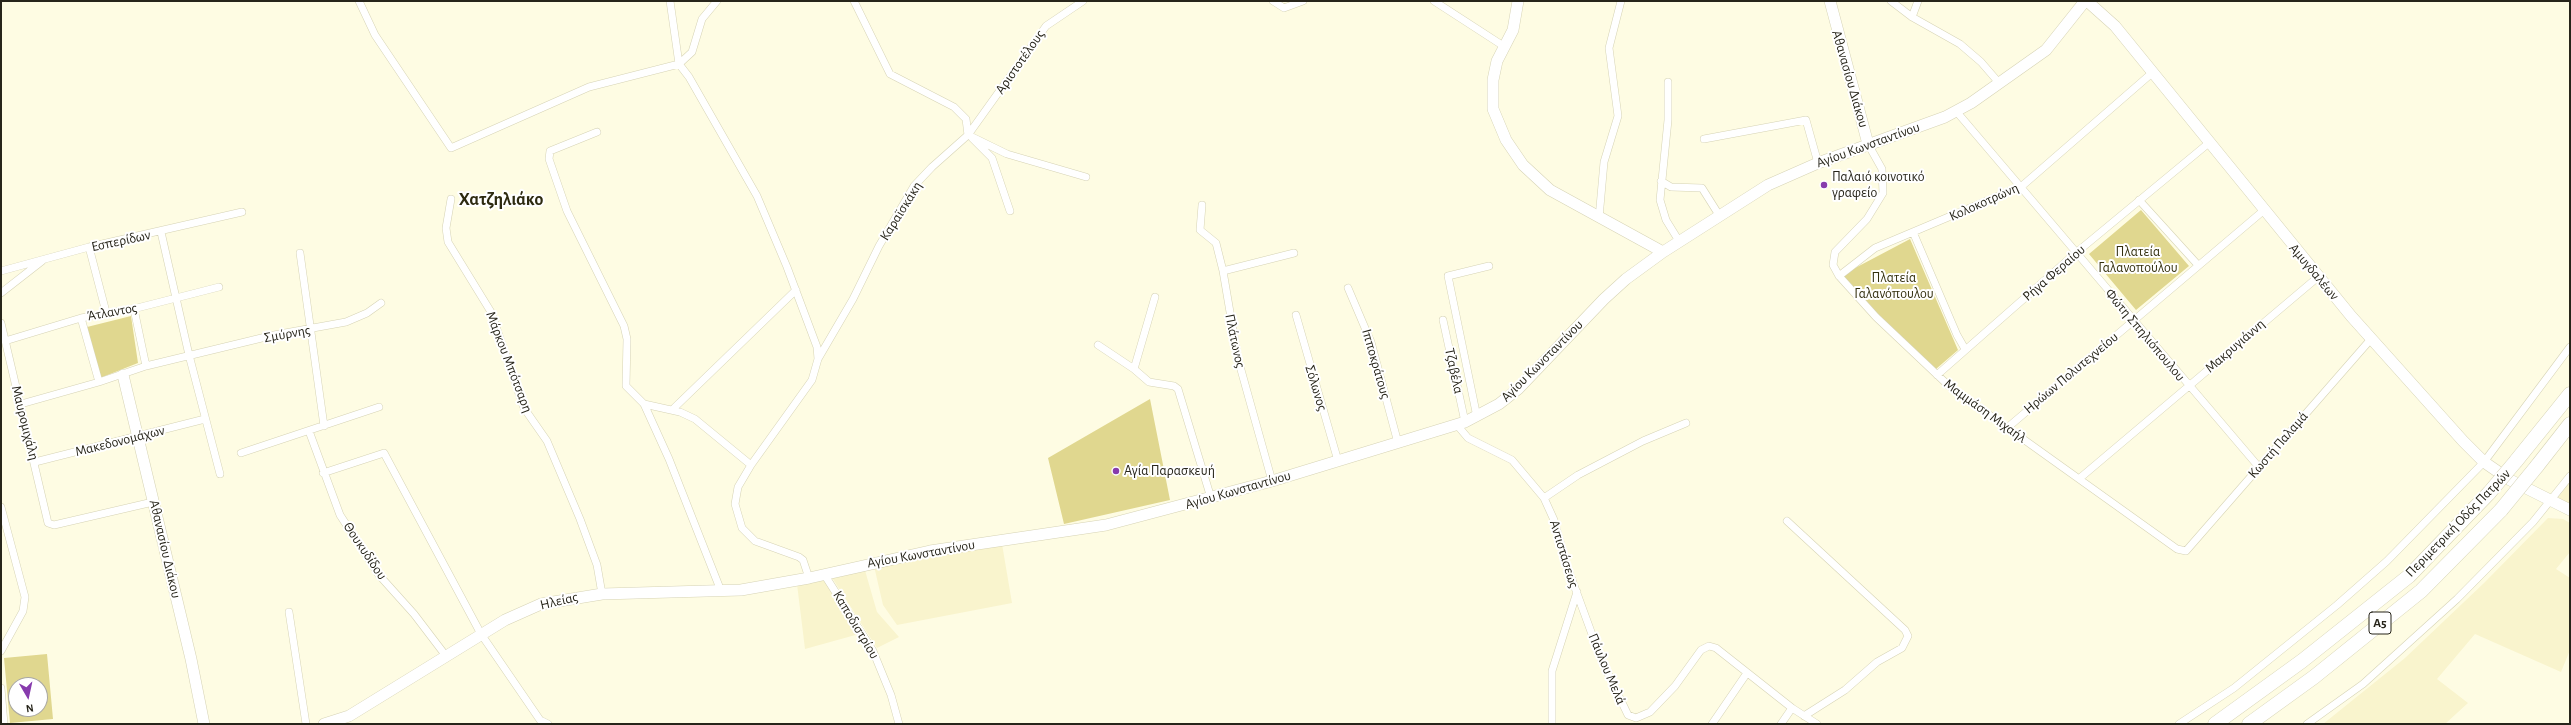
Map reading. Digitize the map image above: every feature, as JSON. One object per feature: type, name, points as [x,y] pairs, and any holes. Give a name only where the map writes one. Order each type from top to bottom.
[{"type":"highway","name":"Περιμετρική Οδός Πατρών","points":[[2215,724],[2302,661],[2408,576],[2489,493],[2570,394]]},
{"type":"highway","name":"Περιμετρική Οδός Πατρών","points":[[2248,724],[2314,677],[2421,591],[2501,510],[2570,424]]},
{"type":"main road","points":[[1518,1],[1513,30],[1497,61],[1492,90],[1493,109],[1499,128],[1523,165],[1541,183],[1599,218],[1663,252]]},
{"type":"main road","name":"Αθανασίου Διάκου","points":[[1830,1],[1868,144]]},
{"type":"main road","name":"Αγίου Κωνσταντίνου","points":[[824,574],[930,550],[1106,525],[1272,481],[1461,424],[1499,404],[1518,389],[1604,299],[1626,279],[1679,241],[1768,185],[1818,163],[1956,111],[2000,84],[2046,50],[2084,2]]},
{"type":"main road","name":"Αμυγδαλέων","points":[[2084,2],[2115,26],[2210,142],[2263,211],[2318,277],[2371,339],[2484,462],[2524,489],[2570,510]]},
{"type":"main road","name":"Αθανασίου Διάκου","points":[[123,375],[191,658],[204,724]]},
{"type":"main road","name":"Ηλείας","points":[[324,724],[351,720],[481,634],[519,612],[541,604],[602,594],[721,591],[809,578],[824,574]]},
{"type":"street","points":[[359,1],[375,35],[451,148],[589,87],[679,64],[692,52],[702,19],[717,1]]},
{"type":"street","points":[[670,1],[679,64],[689,77],[757,196],[813,335],[818,359],[812,380],[751,465],[738,487],[735,504],[742,528],[755,541],[799,557],[803,560],[809,578]]},
{"type":"street","points":[[854,1],[890,74],[954,107],[966,119],[968,135],[992,158],[1010,211]]},
{"type":"street","name":"Αριστοτέλους","points":[[968,135],[1046,26],[1083,1]]},
{"type":"street","points":[[1273,1],[1284,8],[1303,1]]},
{"type":"street","points":[[1434,1],[1505,47]]},
{"type":"street","points":[[1599,218],[1604,162],[1618,116],[1609,48],[1620,1]]},
{"type":"street","points":[[1891,1],[1912,17],[1960,44],[1981,62],[2000,84]]},
{"type":"street","points":[[1912,17],[1918,1]]},
{"type":"street","name":"Κολοκοτρώνη","points":[[1839,276],[1850,269],[1866,253],[2022,186],[2152,73]]},
{"type":"street","points":[[1668,82],[1666,147],[1661,181],[1662,210],[1679,241]]},
{"type":"street","name":"Φώτη Σπηλιόπουλου","points":[[1956,111],[2022,186],[2188,386],[2258,466]]},
{"type":"street","points":[[1704,139],[1806,120],[1818,163]]},
{"type":"street","points":[[597,132],[550,151],[548,154],[567,211],[624,326],[627,339],[626,386],[644,404],[669,459],[721,591]]},
{"type":"street","points":[[968,135],[1006,154],[1086,177]]},
{"type":"street","name":"Καραϊσκάκη","points":[[818,359],[852,299],[879,246],[914,186],[932,167],[968,135]]},
{"type":"street","name":"Ρήγα Φεραίου","points":[[1937,376],[2077,252],[2210,142]]},
{"type":"street","name":"Αθανασίου Διάκου","points":[[1848,237],[1867,219],[1883,193],[1882,169],[1868,144]]},
{"type":"street","points":[[1661,181],[1670,187],[1702,188],[1719,215]]},
{"type":"street","name":"Μάρκου Μπότσαρη","points":[[451,199],[446,228],[448,242],[491,312],[524,408],[547,441],[580,519],[596,565],[602,594]]},
{"type":"street","points":[[2139,200],[2198,265]]},
{"type":"street","name":"Πλάτωνος","points":[[1202,205],[1200,230],[1216,243],[1238,359],[1272,481]]},
{"type":"street","name":"Ηρώων Πολυτεχνείου","points":[[2007,428],[2263,211]]},
{"type":"street","name":"Εσπερίδων","points":[[1,271],[89,247],[161,232],[242,212]]},
{"type":"street","points":[[161,232],[178,298],[189,355],[220,474]]},
{"type":"street","points":[[1912,232],[1965,350]]},
{"type":"street","name":"Μαμμάση Μιχαήλ","points":[[1848,237],[1835,252],[1833,259],[1833,265],[1839,276],[1876,317],[1937,376],[1965,398],[2080,478],[2177,549],[2186,551]]},
{"type":"street","points":[[89,247],[106,312]]},
{"type":"street","points":[[300,253],[324,426]]},
{"type":"street","points":[[1222,271],[1294,253]]},
{"type":"street","points":[[1,293],[45,258]]},
{"type":"street","points":[[1478,416],[1448,276],[1489,266]]},
{"type":"street","name":"Μακρυγιάννη","points":[[2080,478],[2318,277]]},
{"type":"street","name":"Άτλαντος","points":[[5,341],[81,318],[106,312],[134,309],[219,288]]},
{"type":"street","name":"Ιπποκράτους","points":[[1348,288],[1371,342],[1398,443]]},
{"type":"street","points":[[672,410],[796,290]]},
{"type":"street","points":[[1134,369],[1155,297]]},
{"type":"street","name":"Σμύρνης","points":[[21,404],[123,375],[146,366],[274,335],[310,330],[356,318],[381,303]]},
{"type":"street","points":[[134,309],[146,366]]},
{"type":"street","name":"Σόλωνος","points":[[1296,315],[1338,461]]},
{"type":"street","points":[[81,318],[99,382]]},
{"type":"street","name":"Τζαβέλα","points":[[1443,320],[1461,424]]},
{"type":"street","name":"Μαυρομιχάλη","points":[[1,323],[35,462],[48,523],[54,526],[153,502]]},
{"type":"street","name":"Κωστή Παλαμά","points":[[2186,551],[2258,466],[2371,339]]},
{"type":"street","points":[[1098,344],[1134,369],[1149,382],[1174,386],[1178,389],[1211,498]]},
{"type":"street","points":[[2179,724],[2234,688],[2337,605],[2387,561],[2484,462],[2570,347]]},
{"type":"street","points":[[644,404],[672,410],[695,419],[751,465]]},
{"type":"street","points":[[242,453],[379,407]]},
{"type":"street","name":"Μακεδονομάχων","points":[[35,462],[137,438],[205,419]]},
{"type":"street","points":[[1544,498],[1578,475],[1643,441],[1686,423]]},
{"type":"street","name":"Αντιστάσεως","points":[[1461,424],[1468,438],[1512,460],[1544,498],[1554,520],[1567,566],[1577,592],[1552,671],[1552,724]]},
{"type":"street","name":"Θουκυδίδου","points":[[309,431],[340,515],[379,575],[414,614],[446,656]]},
{"type":"street","points":[[324,473],[384,453],[481,634],[540,720],[548,724]]},
{"type":"street","points":[[2307,724],[2363,684],[2457,599],[2551,502],[2570,476]]},
{"type":"street","points":[[1,506],[26,597],[23,611],[1,651]]},
{"type":"street","points":[[1787,521],[1905,630],[1908,636],[1902,648],[1877,662],[1844,690],[1804,716]]},
{"type":"street","points":[[1,536],[9,538]]},
{"type":"street","name":"Καποδιστρίου","points":[[824,574],[873,651],[891,696],[899,724]]},
{"type":"street","name":"Πάυλου Μελά","points":[[1577,592],[1601,659],[1625,710],[1632,717],[1640,718],[1650,712],[1675,686],[1706,647],[1716,648],[1792,708],[1817,724]]},
{"type":"street","points":[[289,612],[306,724]]},
{"type":"street","points":[[1712,724],[1747,673]]},
{"type":"street","points":[[1,688],[4,724]]},
{"type":"street","points":[[1781,724],[1792,708]]},
{"type":"shaded area","points":[[2570,482],[2570,505],[2558,498]]},
{"type":"shaded area","points":[[2548,518],[2563,519],[2570,523],[2570,552],[2556,569],[2570,578],[2570,650],[2561,672],[2475,634],[2437,679],[2468,703],[2445,724],[2323,724],[2405,658],[2484,583]]},
{"type":"shaded area","points":[[1002,544],[1012,603],[897,625],[883,605],[874,566]]},
{"type":"shaded area","points":[[864,567],[877,612],[899,637],[877,648],[831,576]]},
{"type":"shaded area","points":[[823,577],[859,634],[805,649],[797,584]]},
{"type":"green space","name":"Πλατεία Γαλανοπούλου","points":[[2141,210],[2189,266],[2136,310],[2089,254]]},
{"type":"green space","name":"Πλατεία Γαλανόπουλου","points":[[1910,239],[1958,350],[1936,369],[1897,334],[1840,276]]},
{"type":"green space","points":[[131,316],[138,363],[100,378],[87,327]]},
{"type":"green space","points":[[1150,399],[1170,500],[1064,524],[1048,458]]},
{"type":"green space","points":[[47,654],[53,719],[10,723],[9,717],[48,717],[48,677],[8,677],[8,701],[4,658]]},
{"type":"place","name":"Παλαιό κοινοτικό γραφείο","points":[[1824,185]]},
{"type":"place","name":"Αγία Παρασκευή","points":[[1116,471]]},
{"type":"district","name":"Χατζηλιάκο","points":[[501,200]]}]
